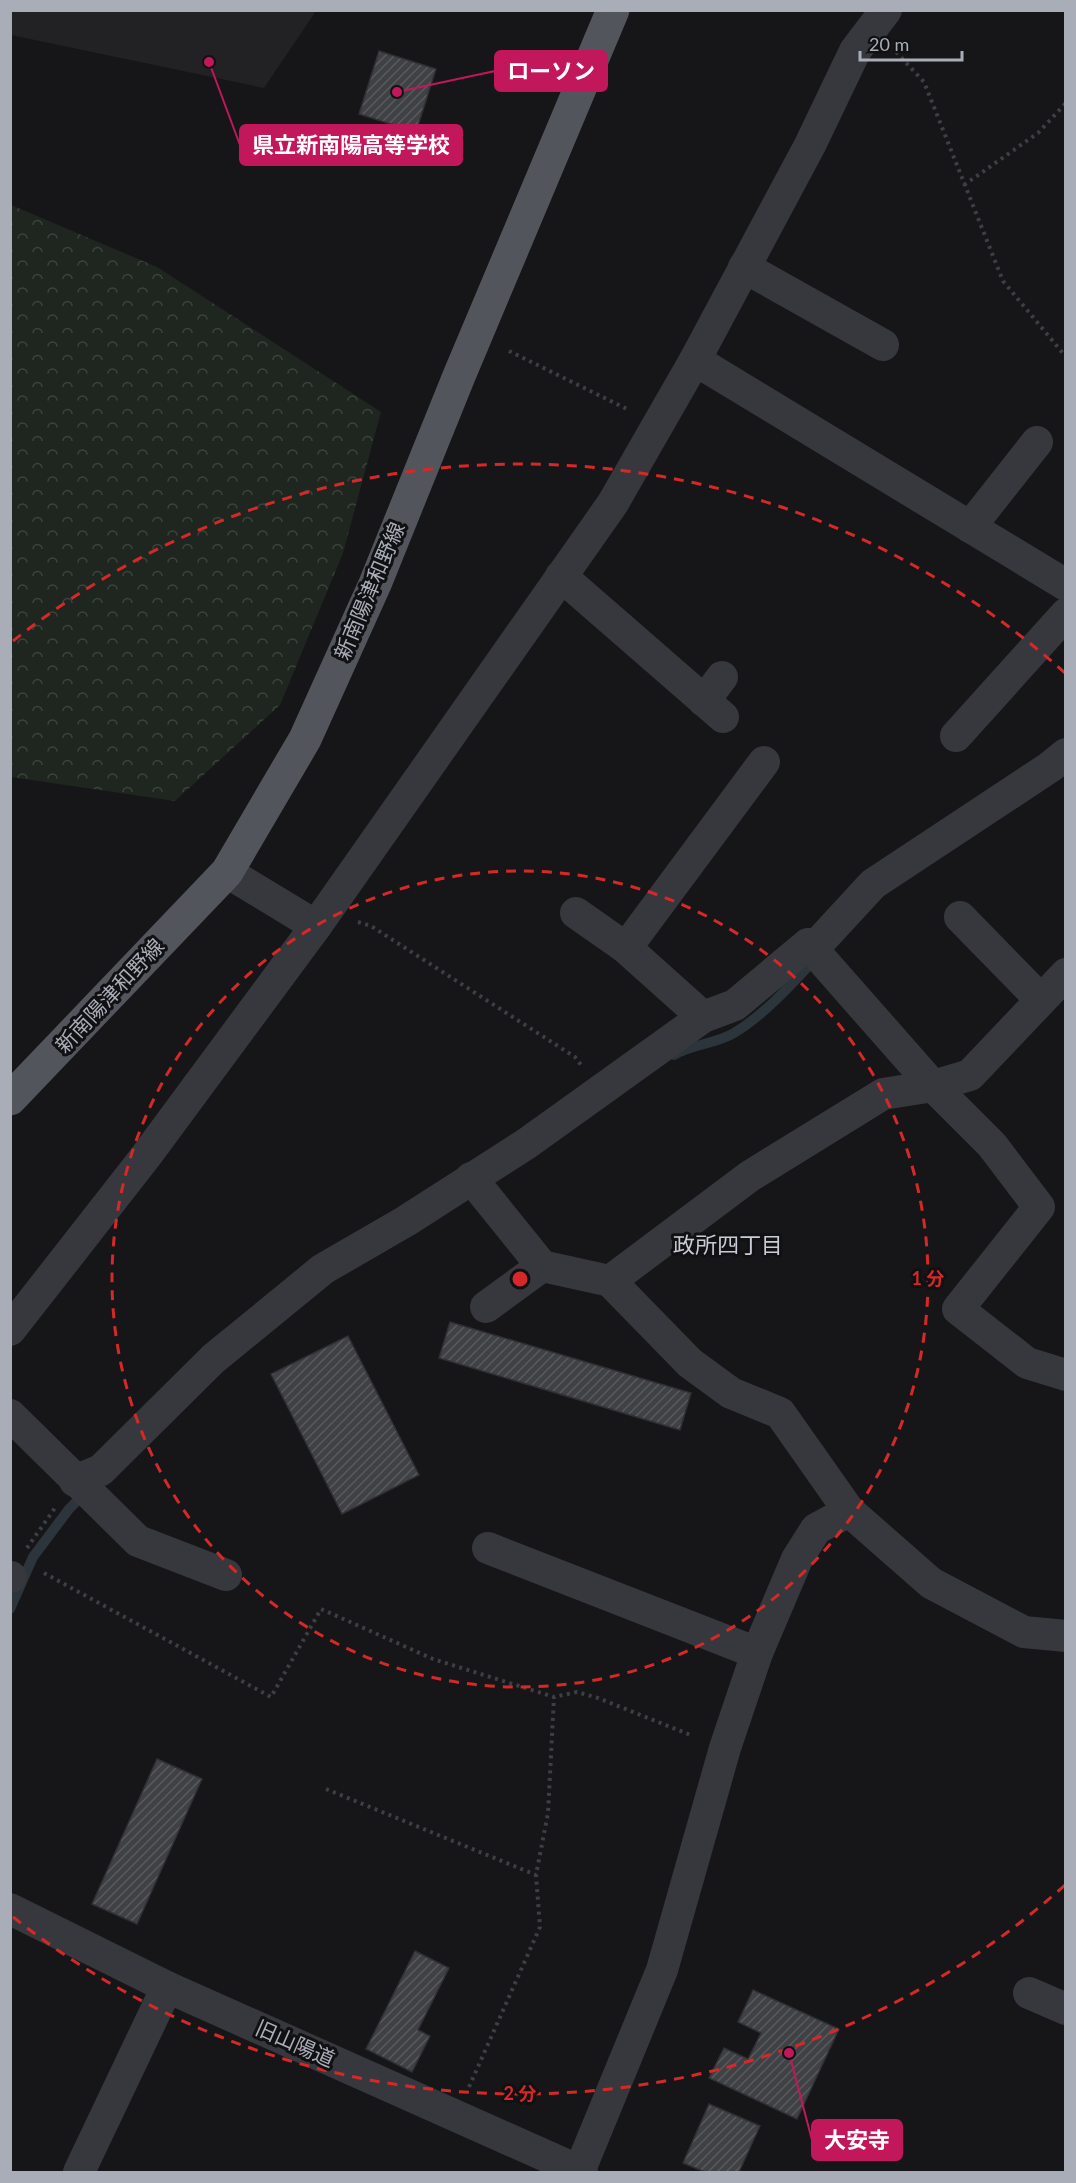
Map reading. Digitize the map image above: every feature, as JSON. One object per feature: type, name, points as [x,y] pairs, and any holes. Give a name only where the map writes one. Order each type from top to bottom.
[{"type":"main road","name":"新南陽津和野線","points":[[10,1099],[227,872],[305,739],[375,584],[459,375],[613,10]]},
{"type":"street","points":[[10,1330],[146,1156],[321,918],[613,503],[695,360],[810,145],[855,51],[880,19]]},
{"type":"street","points":[[744,267],[883,345]]},
{"type":"street","points":[[695,360],[1065,585]]},
{"type":"street","points":[[970,527],[1037,442]]},
{"type":"street","points":[[561,576],[716,699]]},
{"type":"street","points":[[956,736],[1065,614]]},
{"type":"street","points":[[813,949],[873,884],[1050,767],[1065,754]]},
{"type":"street","points":[[626,948],[764,762]]},
{"type":"street","points":[[227,872],[321,918]]},
{"type":"street","points":[[576,913],[626,948],[703,1017]]},
{"type":"street","points":[[960,917],[1041,1000]]},
{"type":"street","points":[[75,1481],[102,1470],[213,1359],[323,1269],[406,1221],[526,1144],[703,1017],[735,1005],[808,944],[933,1086],[992,1145],[1039,1207],[958,1309],[1027,1363],[1065,1375]]},
{"type":"street","points":[[610,1281],[750,1176],[883,1094],[933,1086],[970,1074],[1065,974]]},
{"type":"street","points":[[471,1178],[542,1266],[610,1281],[690,1363],[731,1392],[780,1413],[849,1511],[931,1583],[1024,1632],[1065,1636]]},
{"type":"street","points":[[486,1308],[542,1266]]},
{"type":"street","points":[[10,1415],[138,1541],[226,1575]]},
{"type":"street","points":[[580,2172],[662,1970],[725,1748],[757,1653],[798,1559],[816,1529],[849,1511]]},
{"type":"street","points":[[488,1548],[757,1653]]},
{"type":"street","name":"旧山陽道","points":[[10,1909],[167,1987],[580,2172]]},
{"type":"street","points":[[79,2172],[167,1987]]},
{"type":"street","points":[[1029,1993],[1065,2009]]},
{"type":"path","points":[[880,19],[924,82],[1003,281],[1065,357]]},
{"type":"path","points":[[964,186],[1038,133],[1065,103]]},
{"type":"path","points":[[509,351],[658,424]]},
{"type":"path","points":[[321,918],[371,926],[575,1057],[602,1088]]},
{"type":"path","points":[[75,1481],[14,1571],[271,1697],[321,1609],[433,1659],[554,1696],[577,1692],[598,1698],[725,1748]]},
{"type":"path","points":[[456,2116],[540,1927],[536,1875],[548,1813],[554,1696]]},
{"type":"path","points":[[326,1789],[536,1875]]},
{"type":"shaded area","points":[[11,10],[316,11],[264,88],[11,35]]},
{"type":"green space","points":[[11,205],[157,267],[381,412],[343,553],[280,705],[175,801],[11,777]]},
{"type":"building","points":[[379,51],[436,69],[416,132],[359,114]]},
{"type":"building","points":[[450,1322],[691,1393],[680,1430],[439,1358]]},
{"type":"building","points":[[348,1336],[419,1475],[342,1514],[271,1374]]},
{"type":"building","points":[[157,1759],[202,1779],[137,1924],[92,1904]]},
{"type":"building","points":[[415,1951],[449,1968],[418,2030],[430,2036],[412,2072],[366,2049]]},
{"type":"building","points":[[753,1990],[839,2029],[797,2119],[709,2078],[724,2048],[748,2059],[761,2033],[738,2022]]},
{"type":"building","points":[[709,2104],[760,2126],[739,2172],[705,2172],[683,2163]]},
{"type":"waterway","points":[[674,1055],[688,1048],[727,1037],[745,1026],[777,998],[816,958]]},
{"type":"waterway","points":[[10,1609],[33,1557],[69,1509],[86,1492]]},
{"type":"place","name":"県立新南陽高等学校","points":[[209,62]]},
{"type":"place","name":"ローソン","points":[[397,92]]},
{"type":"place","name":"大安寺","points":[[789,2053]]},
{"type":"district","name":"政所四丁目","points":[[728,1245]]}]
